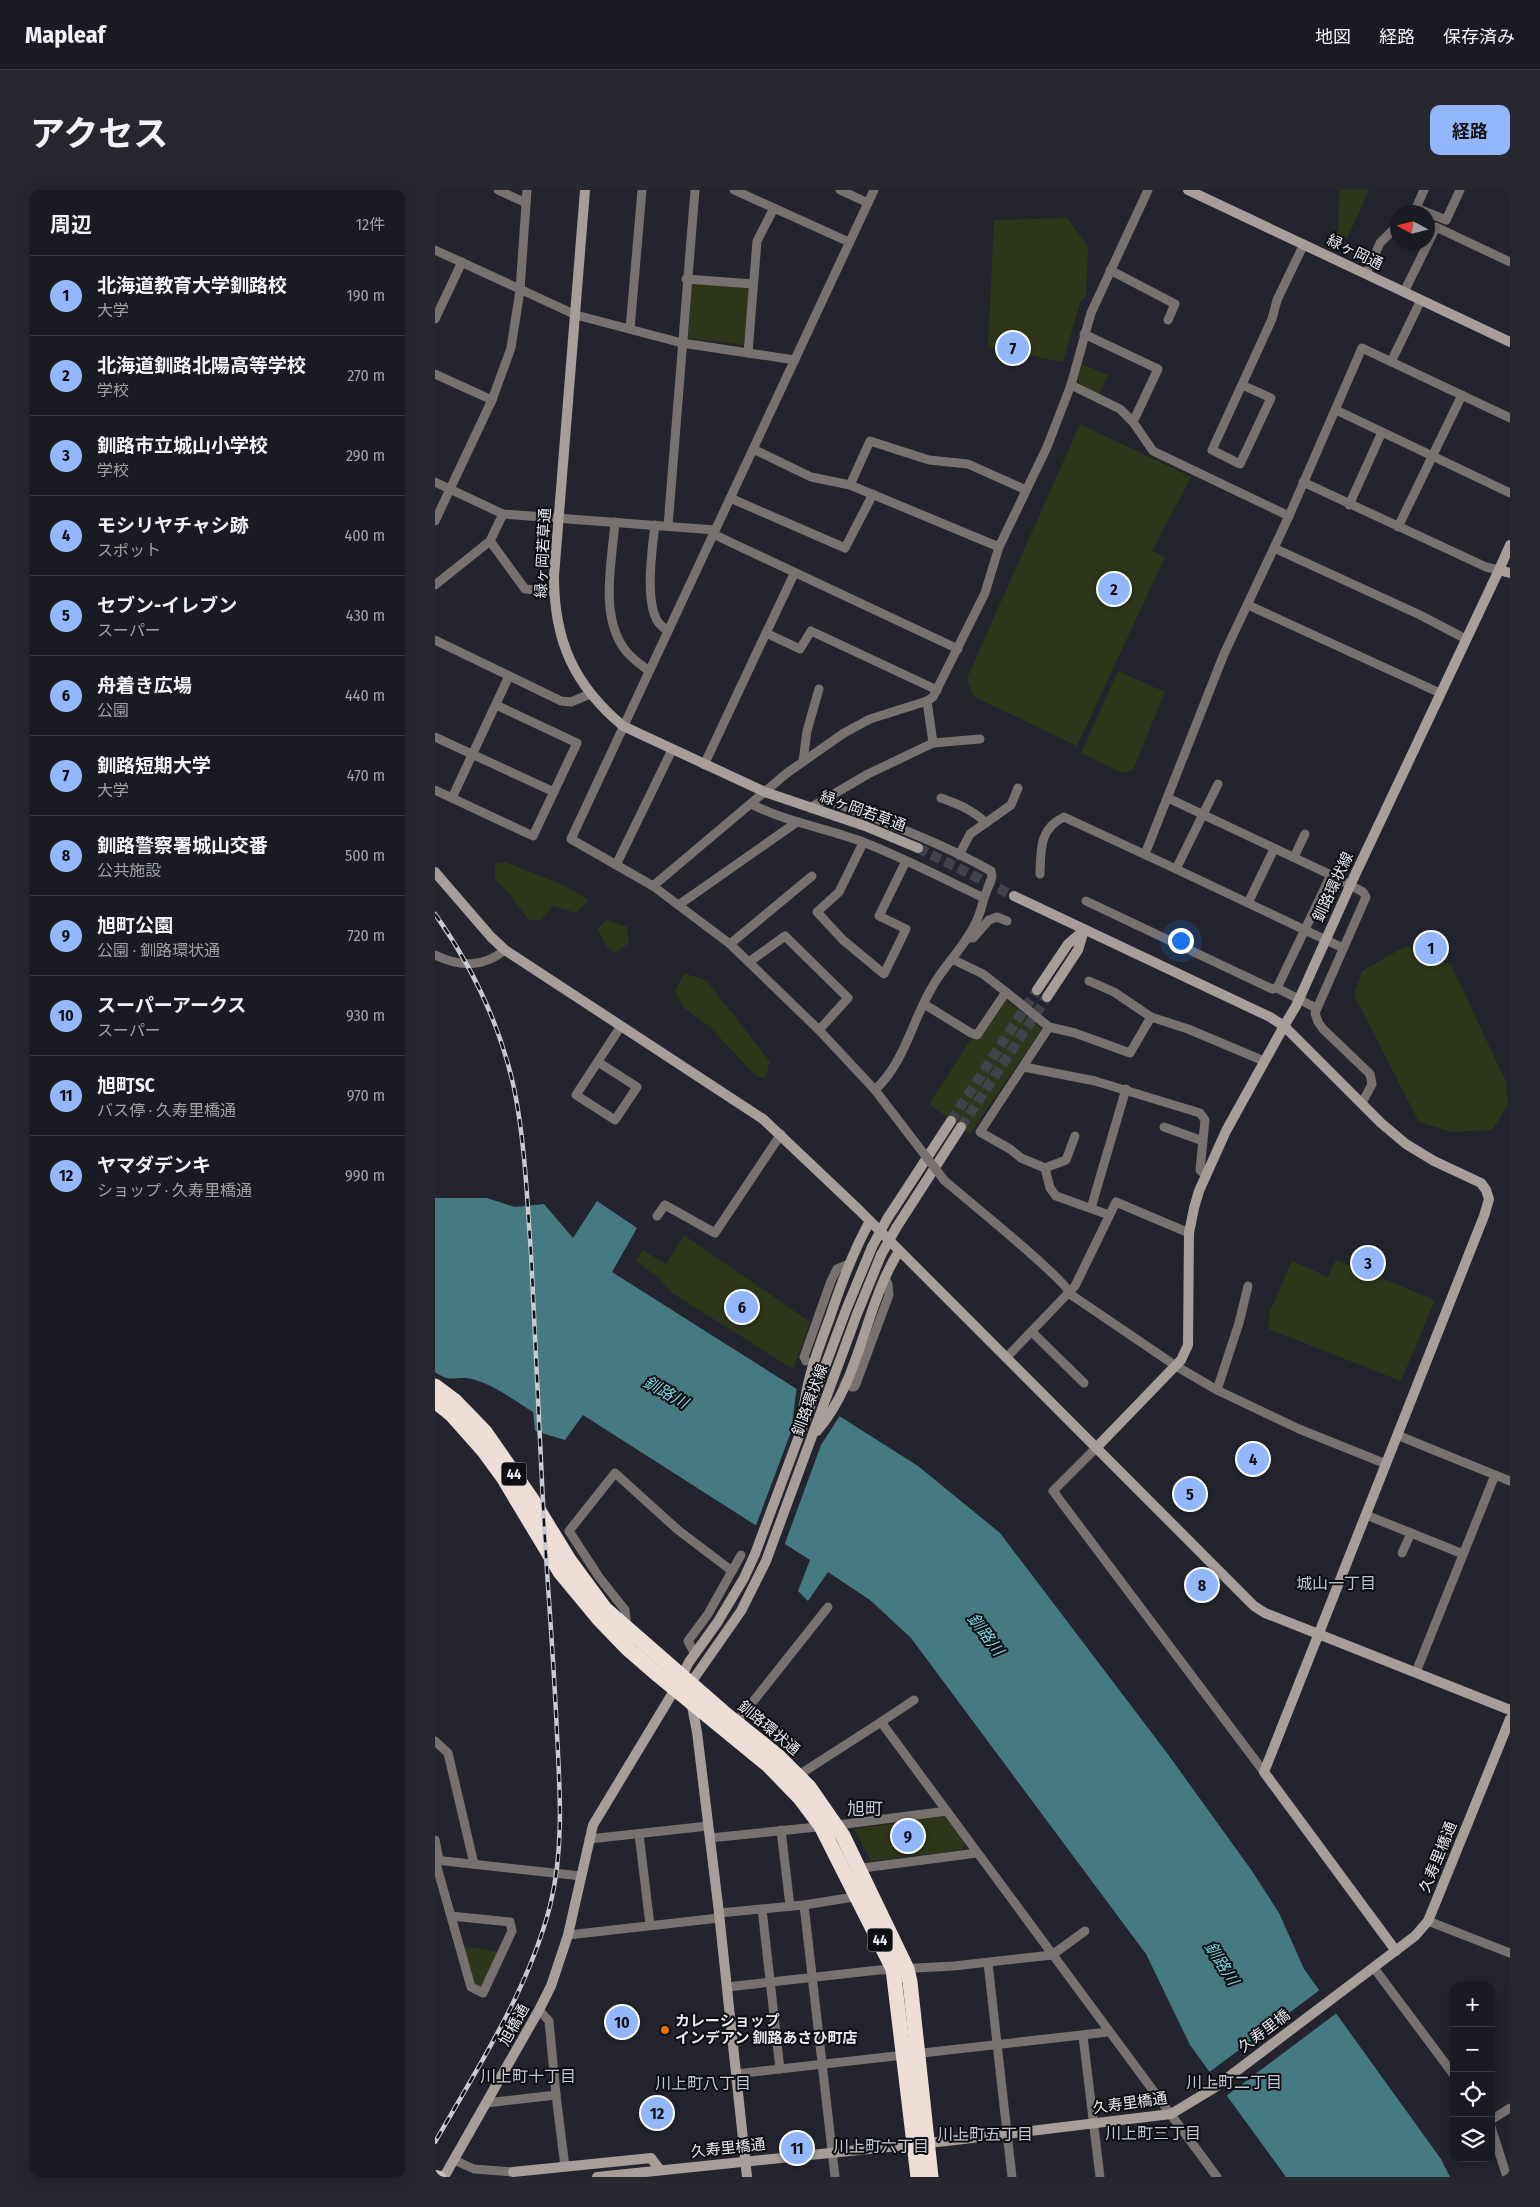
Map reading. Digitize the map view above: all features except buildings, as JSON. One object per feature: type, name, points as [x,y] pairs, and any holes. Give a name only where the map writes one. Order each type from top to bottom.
[{"type":"highway","name":"釧路環状通","points":[[435,1386],[455,1400],[485,1432],[531,1498],[586,1584],[605,1609],[682,1683],[691,1701],[769,1766],[793,1779]]},
{"type":"highway","name":"釧路環状通","points":[[435,1401],[452,1415],[484,1451],[503,1477],[560,1572],[627,1648],[682,1683],[736,1722],[778,1756],[829,1826],[900,1969],[921,2144],[931,2177]]},
{"type":"highway","name":"釧路環状通","points":[[918,2177],[921,2144]]},
{"type":"main road","points":[[435,2176],[440,2177]]},
{"type":"street","points":[[498,190],[526,203]]},
{"type":"street","points":[[435,521],[492,400],[511,348],[520,290],[527,190]]},
{"type":"street","name":"緑ヶ岡若草通","points":[[585,190],[554,592],[557,623],[571,665],[590,694],[623,726],[765,792],[890,836],[918,848]]},
{"type":"street","points":[[630,329],[642,190]]},
{"type":"street","points":[[667,526],[686,279],[695,190]]},
{"type":"street","points":[[734,190],[753,194],[774,208],[849,242]]},
{"type":"street","points":[[840,190],[868,202]]},
{"type":"street","points":[[874,190],[571,839],[653,886],[680,904],[730,944],[819,1030],[875,1090],[944,1180],[1050,1271],[1068,1289],[1070,1294],[1177,1366],[1217,1390],[1299,1429],[1385,1464]]},
{"type":"street","points":[[653,886],[803,761],[870,718],[927,701],[933,697],[985,593],[999,547],[1047,447],[1071,385],[1084,334],[1110,270],[1148,190]]},
{"type":"street","name":"緑ヶ岡通","points":[[1188,190],[1510,342]]},
{"type":"street","points":[[1416,205],[1424,190]]},
{"type":"street","points":[[1435,217],[1446,220],[1460,190]]},
{"type":"street","points":[[748,354],[757,241],[774,208]]},
{"type":"street","points":[[1405,292],[1436,227],[1510,262]]},
{"type":"street","points":[[1366,274],[1380,243],[1390,233]]},
{"type":"street","points":[[1242,385],[1271,398],[1240,464],[1212,450],[1272,319],[1277,300],[1304,244]]},
{"type":"street","points":[[435,250],[576,315],[682,343],[795,360]]},
{"type":"street","points":[[435,319],[462,262]]},
{"type":"street","points":[[1110,270],[1175,304],[1168,320]]},
{"type":"street","points":[[686,279],[753,284]]},
{"type":"street","points":[[1391,362],[1421,300]]},
{"type":"street","points":[[1084,334],[1158,370],[1133,422]]},
{"type":"street","points":[[1145,854],[1224,654],[1289,516],[1363,348],[1510,418]]},
{"type":"street","points":[[435,374],[492,400]]},
{"type":"street","points":[[1071,385],[1119,410],[1133,422],[1153,451],[1289,516]]},
{"type":"street","points":[[1398,527],[1462,395]]},
{"type":"street","points":[[1336,410],[1510,493]]},
{"type":"street","points":[[1349,505],[1383,432]]},
{"type":"street","points":[[851,485],[870,441],[929,460],[968,464],[1026,490]]},
{"type":"street","points":[[753,448],[811,477],[851,485],[999,547]]},
{"type":"street","points":[[435,482],[503,514],[667,526],[714,532],[795,574],[958,649]]},
{"type":"street","points":[[1303,482],[1486,567],[1510,573]]},
{"type":"street","points":[[730,498],[845,548],[873,494]]},
{"type":"street","points":[[435,585],[490,540],[503,514]]},
{"type":"street","points":[[615,522],[609,595],[611,616],[623,648],[649,670]]},
{"type":"street","points":[[655,525],[651,562],[652,599],[654,616],[667,631]]},
{"type":"street","points":[[490,540],[525,589],[554,592]]},
{"type":"street","points":[[1499,570],[1510,545]]},
{"type":"street","points":[[1274,548],[1420,615],[1466,639]]},
{"type":"street","name":"釧路環状線","points":[[1095,1448],[1177,1366],[1188,1345],[1189,1233],[1194,1208],[1206,1175],[1242,1099],[1296,1006],[1499,570]]},
{"type":"street","points":[[704,765],[795,574]]},
{"type":"street","points":[[1247,605],[1441,693]]},
{"type":"street","points":[[766,633],[800,648],[811,631],[937,690]]},
{"type":"street","points":[[435,640],[561,701],[571,702],[590,694]]},
{"type":"street","points":[[452,798],[509,676]]},
{"type":"street","points":[[803,761],[807,731],[819,688]]},
{"type":"street","points":[[927,701],[933,743]]},
{"type":"street","points":[[435,790],[533,836],[577,743],[495,705]]},
{"type":"street","points":[[435,737],[553,792]]},
{"type":"street","points":[[810,808],[868,774],[933,743],[980,739]]},
{"type":"street","points":[[616,865],[672,750]]},
{"type":"street","points":[[1176,869],[1218,784]]},
{"type":"street","points":[[959,855],[970,834],[1011,805],[1018,788]]},
{"type":"street","points":[[941,798],[960,805],[978,815],[986,823]]},
{"type":"street","points":[[1168,798],[1294,857],[1363,892],[1366,897],[1316,1008],[1318,1022],[1323,1029],[1370,1074],[1372,1084],[1362,1103]]},
{"type":"street","points":[[825,799],[881,820],[991,871],[992,877],[977,920],[967,938],[933,984],[899,1061],[886,1080],[875,1090]]},
{"type":"street","points":[[751,804],[797,822],[863,842],[984,898]]},
{"type":"street","points":[[1040,874],[1040,847],[1047,830],[1052,822],[1064,816],[1343,948]]},
{"type":"street","points":[[680,904],[797,822]]},
{"type":"street","points":[[1294,857],[1305,834]]},
{"type":"street","points":[[863,842],[839,892],[817,912],[843,940],[884,974],[907,929],[879,916],[906,861]]},
{"type":"street","points":[[1248,903],[1274,848]]},
{"type":"street","points":[[435,872],[491,938],[505,950],[763,1119],[781,1134],[870,1220],[1254,1606],[1265,1613],[1510,1710]]},
{"type":"street","points":[[1277,988],[1331,875]]},
{"type":"street","points":[[730,944],[812,876]]},
{"type":"street","points":[[1014,896],[1270,1017],[1284,1026],[1381,1123],[1406,1144],[1434,1161],[1481,1183],[1489,1199],[1485,1216],[1264,1772]]},
{"type":"street","points":[[1086,901],[1272,989],[1277,988],[1316,1008]]},
{"type":"street","points":[[967,938],[973,938],[989,920],[997,917],[1007,922]]},
{"type":"street","points":[[1037,990],[1068,944],[1084,930]]},
{"type":"street","points":[[1047,997],[1078,950],[1084,930]]},
{"type":"street","points":[[749,962],[785,936],[848,998],[819,1030]]},
{"type":"street","points":[[435,955],[447,960],[467,964],[487,962],[505,950]]},
{"type":"street","points":[[952,959],[983,974],[1049,1027],[1075,1033],[1130,1054],[1151,1017]]},
{"type":"street","points":[[1089,981],[1114,992],[1151,1017],[1188,1029],[1264,1061]]},
{"type":"street","points":[[924,1004],[977,1035],[1006,992]]},
{"type":"street","points":[[598,1062],[637,1087],[615,1120],[577,1095],[598,1062],[621,1026]]},
{"type":"street","points":[[1049,1027],[980,1132],[1010,1148],[1021,1158],[1045,1168],[1066,1160],[1075,1136]]},
{"type":"street","points":[[1024,1067],[1126,1089],[1201,1113],[1205,1120],[1200,1170],[1206,1175]]},
{"type":"street","points":[[1091,1208],[1126,1089]]},
{"type":"street","name":"釧路環状線","points":[[682,1683],[695,1654],[717,1623],[744,1578],[755,1554],[846,1310],[872,1247],[887,1220],[951,1121]]},
{"type":"street","name":"釧路環状線","points":[[682,1683],[741,1611],[766,1561],[857,1314],[881,1255],[896,1228],[961,1127]]},
{"type":"street","points":[[1163,1128],[1203,1140]]},
{"type":"street","points":[[657,1216],[665,1205],[715,1233],[781,1134]]},
{"type":"street","points":[[1045,1168],[1050,1188],[1056,1196],[1109,1215]]},
{"type":"street","points":[[1006,1358],[1070,1294],[1116,1202],[1189,1233]]},
{"type":"street","points":[[802,1430],[804,1404],[809,1379],[849,1264],[870,1220]]},
{"type":"street","points":[[812,1436],[827,1419],[839,1399],[885,1278],[899,1251]]},
{"type":"street","points":[[806,1361],[804,1357],[831,1281],[837,1269],[849,1264]]},
{"type":"street","points":[[852,1387],[854,1387],[889,1295],[888,1284],[885,1278]]},
{"type":"street","points":[[1217,1390],[1239,1323],[1248,1286]]},
{"type":"street","points":[[1032,1332],[1084,1383]]},
{"type":"street","points":[[1397,1435],[1510,1481]]},
{"type":"street","points":[[1095,1448],[1053,1491],[1396,1951]]},
{"type":"street","points":[[627,1629],[625,1610],[599,1577],[569,1531],[615,1473],[678,1530],[732,1571]]},
{"type":"street","points":[[1416,1672],[1495,1475]]},
{"type":"street","points":[[1367,1515],[1463,1554]]},
{"type":"street","points":[[1402,1553],[1411,1533]]},
{"type":"street","points":[[695,1654],[688,1641],[708,1614],[741,1555]]},
{"type":"street","points":[[736,1722],[828,1606]]},
{"type":"street","name":"旭橋通","points":[[444,2177],[551,1986],[569,1935],[593,1825],[682,1683]]},
{"type":"street","points":[[793,1779],[913,1700]]},
{"type":"street","points":[[691,1701],[697,1732],[719,1915],[747,2177]]},
{"type":"street","name":"久寿里橋通","points":[[1333,1998],[1415,1936],[1428,1921],[1510,1719]]},
{"type":"street","points":[[881,1722],[1108,2032],[1217,2177]]},
{"type":"street","points":[[435,1741],[448,1753],[474,1864]]},
{"type":"street","points":[[709,1838],[829,1826],[947,1811]]},
{"type":"street","points":[[589,1839],[708,1826]]},
{"type":"street","points":[[781,1830],[790,1906]]},
{"type":"street","points":[[639,1834],[650,1926]]},
{"type":"street","points":[[435,1840],[437,1860],[451,1916],[471,1987],[483,1993],[512,1931],[510,1922],[451,1916]]},
{"type":"street","points":[[851,1870],[977,1853]]},
{"type":"street","points":[[437,1860],[581,1876]]},
{"type":"street","points":[[569,1935],[650,1926],[864,1896]]},
{"type":"street","points":[[804,1904],[835,2177]]},
{"type":"street","points":[[762,1909],[780,2069]]},
{"type":"street","points":[[1428,1921],[1510,1953]]},
{"type":"street","points":[[727,1987],[1052,1955],[1085,1931]]},
{"type":"street","points":[[988,1962],[1012,2177]]},
{"type":"street","points":[[1374,1968],[1452,2072]]},
{"type":"street","name":"久寿里橋","points":[[1214,2088],[1333,1998]]},
{"type":"street","points":[[539,2010],[549,2021],[565,2167]]},
{"type":"street","points":[[736,2074],[998,2046],[1108,2032]]},
{"type":"street","points":[[1083,2036],[1100,2177]]},
{"type":"street","name":"久寿里橋通","points":[[597,2177],[660,2173],[746,2161],[921,2144],[1171,2114],[1214,2088]]},
{"type":"street","points":[[486,2103],[556,2095]]},
{"type":"street","points":[[1495,2117],[1510,2108]]},
{"type":"street","points":[[1495,2140],[1507,2177]]},
{"type":"street","points":[[454,2160],[474,2169],[513,2172],[651,2158],[660,2173]]},
{"type":"green space","points":[[1339,190],[1369,190],[1347,239],[1338,237]]},
{"type":"green space","points":[[1067,218],[1088,246],[1086,297],[1081,300],[1063,362],[988,347],[994,220]]},
{"type":"green space","points":[[692,283],[749,287],[744,345],[688,338]]},
{"type":"green space","points":[[1082,364],[1108,375],[1099,394],[1081,386],[1078,380]]},
{"type":"green space","points":[[1080,424],[1191,477],[1152,551],[1165,557],[1077,746],[973,696],[967,678]]},
{"type":"green space","points":[[1118,671],[1165,692],[1133,770],[1122,773],[1081,753]]},
{"type":"green space","points":[[505,862],[561,884],[589,900],[576,913],[553,906],[539,921],[529,920],[505,889],[495,880],[495,864]]},
{"type":"green space","points":[[606,920],[627,927],[629,943],[615,953],[606,946],[598,929]]},
{"type":"green space","points":[[1406,946],[1451,965],[1506,1082],[1508,1105],[1492,1130],[1452,1132],[1419,1122],[1354,995],[1362,971]]},
{"type":"green space","points":[[684,973],[707,981],[770,1062],[765,1078],[756,1076],[709,1026],[684,1008],[675,992]]},
{"type":"green space","points":[[1006,1000],[1042,1029],[970,1134],[929,1104],[971,1039],[978,1039]]},
{"type":"green space","points":[[684,1235],[810,1322],[793,1369],[672,1293],[659,1278],[636,1261],[642,1250],[666,1264]]},
{"type":"green space","points":[[1336,1260],[1435,1300],[1401,1381],[1269,1329],[1270,1311],[1292,1261],[1328,1277]]},
{"type":"green space","points":[[944,1816],[965,1844],[962,1850],[871,1861],[854,1829]]},
{"type":"green space","points":[[461,1946],[500,1952],[482,1990],[472,1985]]},
{"type":"water","name":"釧路川","points":[[435,1198],[487,1198],[515,1207],[544,1204],[573,1238],[597,1201],[637,1228],[612,1272],[918,1466],[1000,1533],[1167,1753],[1252,1871],[1279,1913],[1304,1969],[1441,2159],[1450,2177],[1286,2177],[1190,2045],[1146,1954],[911,1638],[870,1600],[828,1572],[808,1601],[798,1591],[810,1560],[583,1415],[565,1440],[535,1431],[533,1412],[496,1389],[472,1379],[446,1378],[435,1372]]},
{"type":"pier","points":[[797,1386],[841,1414],[821,1445],[784,1546],[755,1528],[791,1432]]},
{"type":"pier","points":[[1321,1989],[1338,2012],[1226,2096],[1208,2073]]},
{"type":"tunnel","points":[[918,848],[1014,896]]},
{"type":"tunnel","points":[[951,1121],[1037,990]]},
{"type":"tunnel","points":[[961,1127],[1047,997]]},
{"type":"tunnel","points":[[817,1368],[851,1387]]},
{"type":"railway","points":[[435,914],[473,975],[493,1019],[514,1088],[521,1129],[531,1254],[544,1523],[556,1707],[560,1820],[557,1864],[550,1906],[529,1968],[500,2028],[435,2142]]},
{"type":"place","name":"釧路短期大学","points":[[1013,348]]},
{"type":"place","name":"北海道釧路北陽高等学校","points":[[1114,589]]},
{"type":"place","name":"北海道教育大学釧路校","points":[[1431,948]]},
{"type":"place","name":"釧路市立城山小学校","points":[[1368,1263]]},
{"type":"place","name":"舟着き広場","points":[[742,1307]]},
{"type":"place","name":"モシリヤチャシ跡","points":[[1253,1459]]},
{"type":"place","name":"セブン-イレブン","points":[[1190,1494]]},
{"type":"place","name":"釧路警察署城山交番","points":[[1202,1585]]},
{"type":"place","name":"旭町公園","points":[[908,1836]]},
{"type":"place","name":"スーパーアークス","points":[[622,2022]]},
{"type":"place","name":"カレーショップ インデアン 釧路あさひ町店","points":[[665,2030]]},
{"type":"place","name":"ヤマダデンキ","points":[[657,2113]]},
{"type":"place","name":"旭町SC","points":[[797,2148]]},
{"type":"district","name":"城山一丁目","points":[[1336,1583]]},
{"type":"district","name":"旭町","points":[[865,1809]]},
{"type":"district","name":"川上町十丁目","points":[[528,2076]]},
{"type":"district","name":"川上町二丁目","points":[[1234,2082]]},
{"type":"district","name":"川上町八丁目","points":[[703,2083]]},
{"type":"district","name":"川上町三丁目","points":[[1153,2133]]},
{"type":"district","name":"川上町五丁目","points":[[985,2134]]},
{"type":"district","name":"川上町六丁目","points":[[881,2146]]}]
